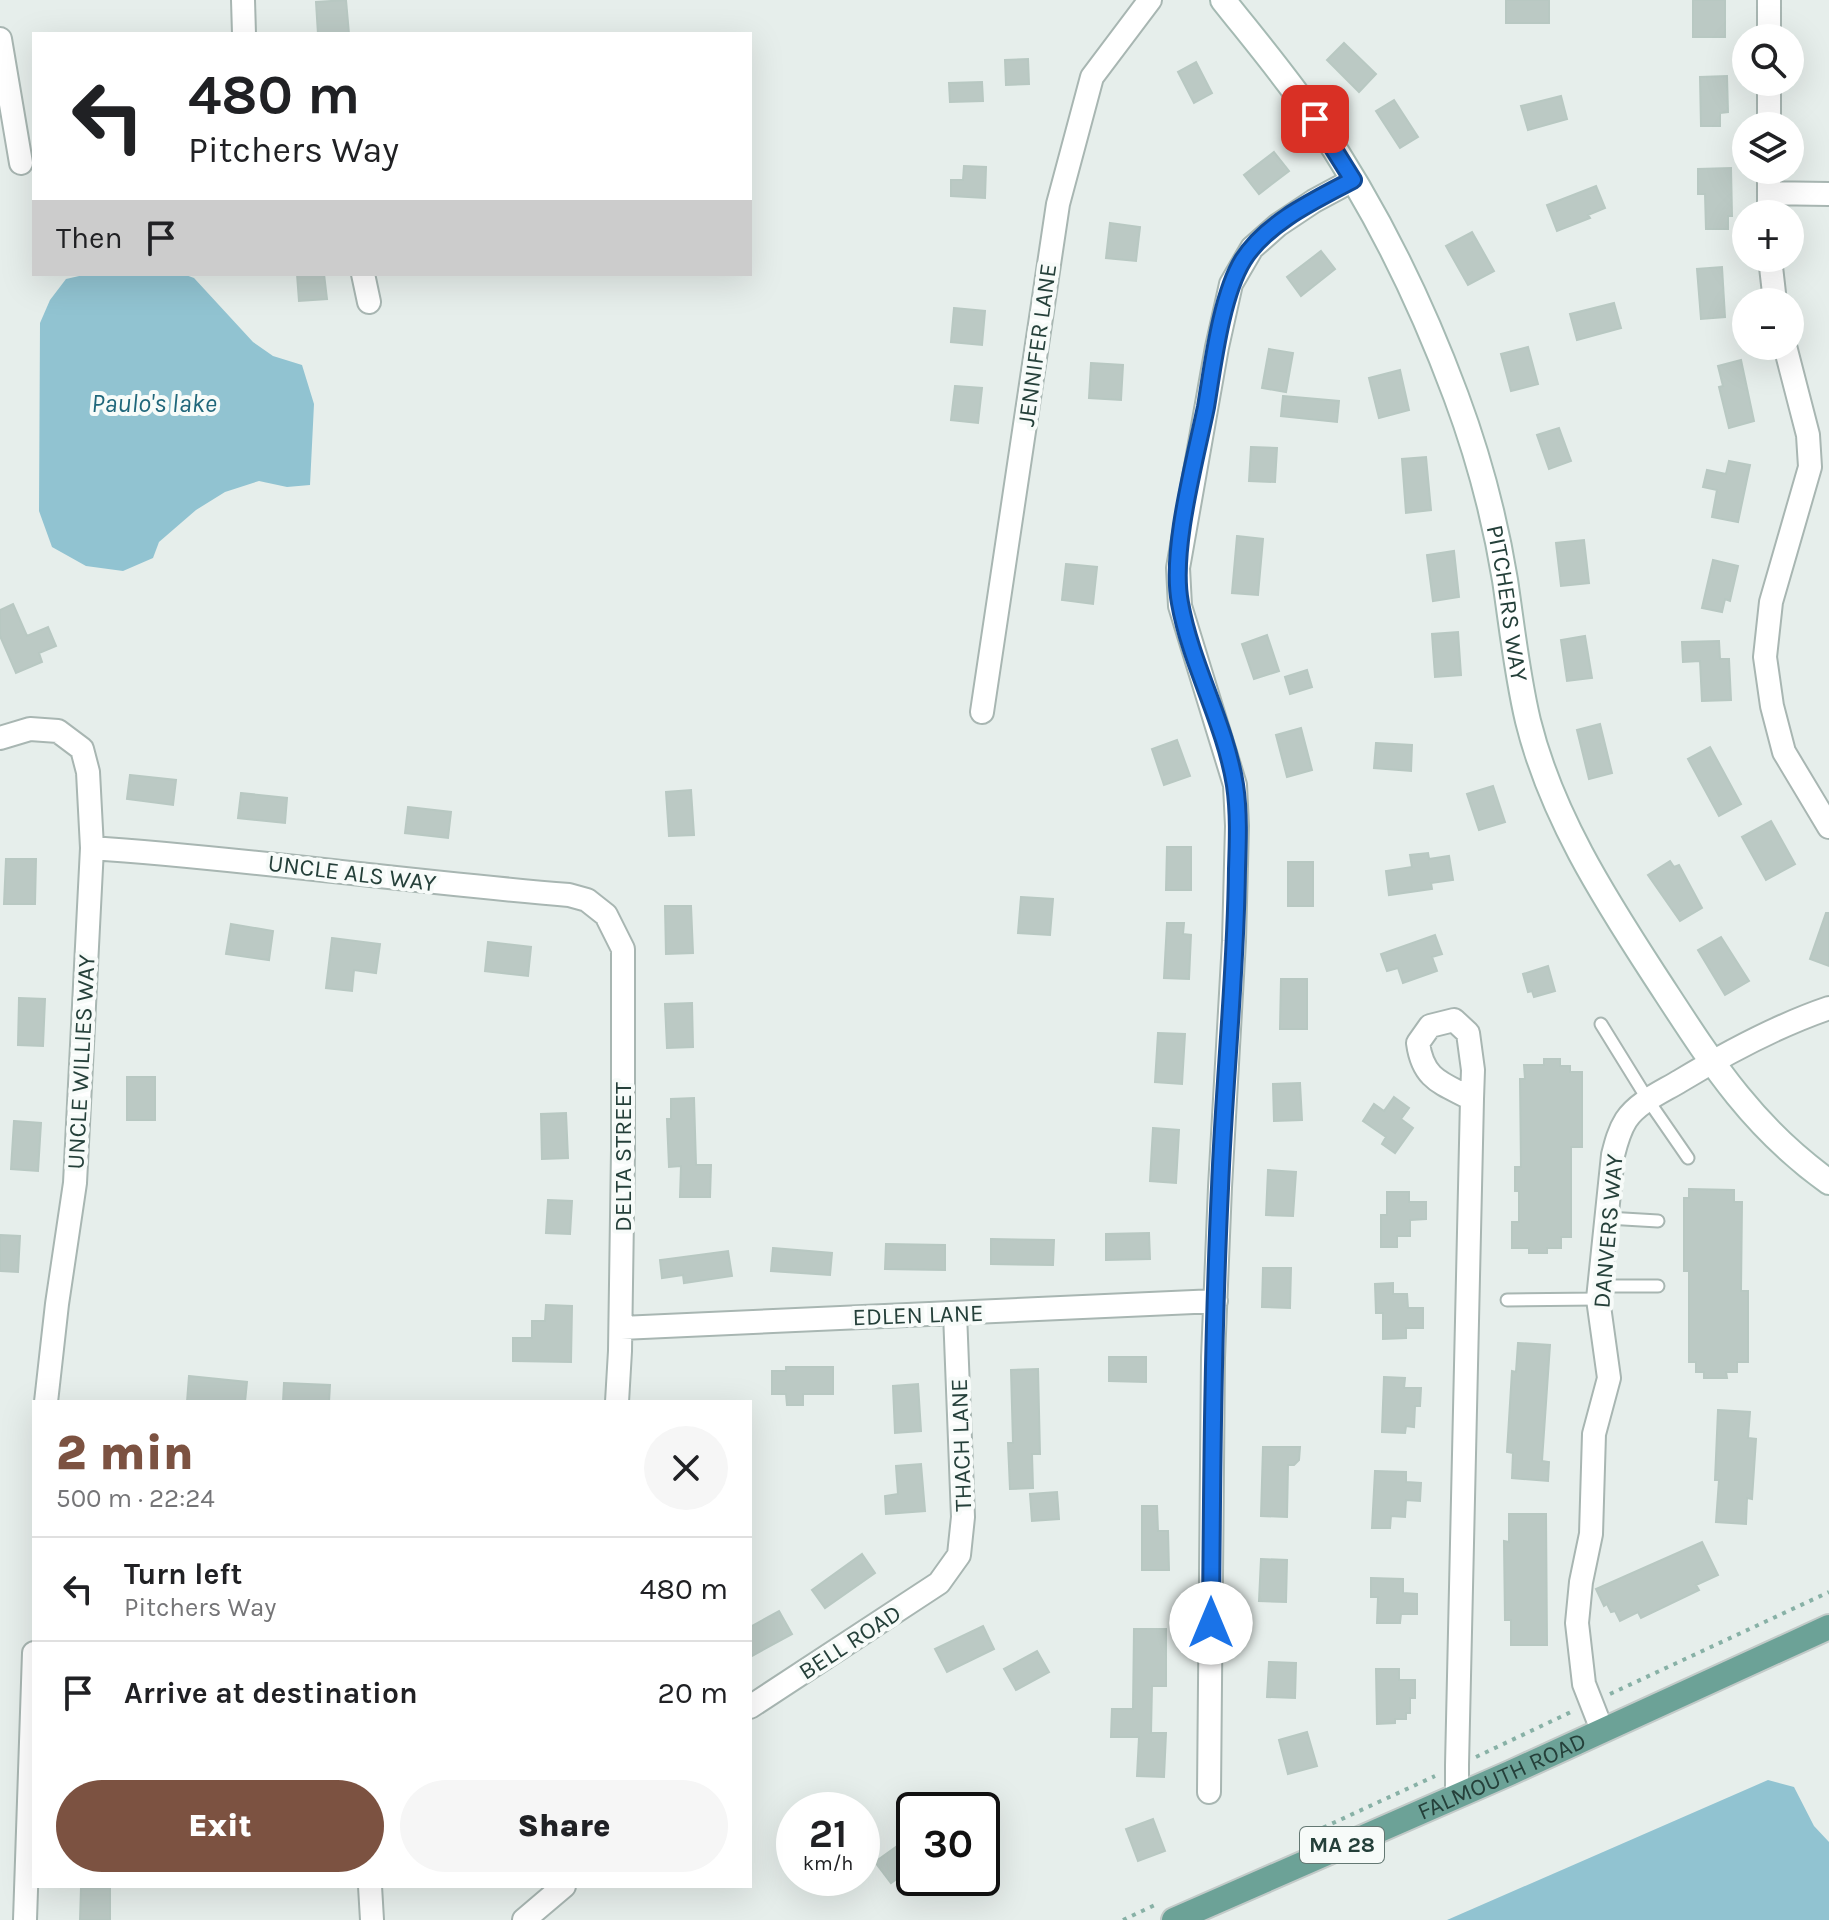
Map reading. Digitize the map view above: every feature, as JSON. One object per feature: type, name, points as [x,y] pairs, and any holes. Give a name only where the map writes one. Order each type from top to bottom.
[{"type":"main road","name":"PITCHERS WAY","points":[[1223,0],[1315,119],[1395,255],[1423,312],[1468,431],[1504,579],[1528,720],[1544,775],[1561,817],[1616,916],[1724,1080],[1758,1121],[1829,1182]]},
{"type":"main road","name":"FALMOUTH ROAD","points":[[1174,1920],[1829,1627]]},
{"type":"street","points":[[243,0],[244,32]]},
{"type":"street","name":"JENNIFER LANE","points":[[982,712],[1058,204],[1092,77],[1150,0]]},
{"type":"street","points":[[1769,0],[1769,24]]},
{"type":"street","points":[[0,39],[18,164]]},
{"type":"street","points":[[1209,1792],[1216,1301],[1237,871],[1236,799],[1228,756],[1203,687],[1180,606],[1178,568],[1208,394],[1231,284],[1252,248],[1278,225],[1353,180]]},
{"type":"street","points":[[1793,200],[1829,194]]},
{"type":"street","points":[[363,276],[369,302]]},
{"type":"street","points":[[1789,360],[1808,435],[1810,467],[1771,602],[1765,657],[1772,706],[1784,752],[1829,827]]},
{"type":"street","name":"UNCLE WILLIES WAY","points":[[0,738],[30,729],[61,733],[82,749],[87,761],[92,848],[75,1183],[46,1400]]},
{"type":"street","name":"UNCLE ALS WAY","points":[[92,848],[192,855],[459,886],[569,895],[587,900],[606,915]]},
{"type":"street","name":"DELTA STREET","points":[[606,915],[623,949],[621,1328],[617,1400]]},
{"type":"street","name":"DANVERS WAY","points":[[1602,1730],[1584,1684],[1577,1623],[1581,1582],[1591,1534],[1594,1434],[1609,1378],[1599,1292],[1613,1155],[1619,1135],[1631,1114],[1648,1100],[1712,1061],[1783,1024],[1829,1008]]},
{"type":"street","points":[[1457,1796],[1472,1099]]},
{"type":"street","name":"EDLEN LANE","points":[[621,1328],[1216,1301]]},
{"type":"street","name":"THACH LANE","points":[[947,1574],[959,1555],[963,1517],[955,1313]]},
{"type":"street","name":"BELL ROAD","points":[[752,1706],[939,1583],[947,1574]]},
{"type":"street","points":[[25,1920],[32,1712]]},
{"type":"street","points":[[370,1888],[372,1920]]},
{"type":"street","points":[[524,1920],[562,1888]]},
{"type":"lane","points":[[1601,1024],[1688,1158]]},
{"type":"lane","points":[[1607,1218],[1658,1221]]},
{"type":"lane","points":[[1507,1300],[1658,1286]]},
{"type":"water","name":"Paulo's lake","points":[[79,276],[194,278],[253,342],[273,356],[302,365],[314,404],[310,485],[287,487],[259,481],[225,492],[196,510],[159,542],[153,558],[123,571],[86,566],[52,547],[39,511],[40,323],[50,300],[66,279]]},
{"type":"water","points":[[1768,1780],[1794,1787],[1814,1826],[1829,1842],[1829,1920],[1447,1920]]},
{"type":"building","points":[[346,0],[349,32],[318,32],[316,2]]},
{"type":"building","points":[[1506,0],[1549,0],[1549,23],[1506,23]]},
{"type":"building","points":[[1693,0],[1725,0],[1725,37],[1693,37]]},
{"type":"building","points":[[1344,43],[1376,74],[1359,92],[1327,60]]},
{"type":"building","points":[[1028,59],[1029,84],[1006,85],[1005,60]]},
{"type":"building","points":[[1196,62],[1212,93],[1194,103],[1178,72]]},
{"type":"building","points":[[1727,76],[1728,112],[1720,113],[1720,126],[1701,126],[1700,77]]},
{"type":"building","points":[[982,82],[983,101],[950,102],[949,83]]},
{"type":"building","points":[[1561,96],[1567,119],[1528,130],[1521,106]]},
{"type":"building","points":[[1394,100],[1418,137],[1400,148],[1376,111]]},
{"type":"building","points":[[1274,152],[1289,171],[1259,194],[1244,175]]},
{"type":"building","points":[[964,166],[986,167],[985,198],[951,196],[951,180],[963,180]]},
{"type":"building","points":[[1731,168],[1732,216],[1728,216],[1728,229],[1706,229],[1705,194],[1698,194],[1698,169]]},
{"type":"building","points":[[1596,186],[1605,208],[1588,215],[1590,218],[1557,231],[1547,205]]},
{"type":"building","points":[[1110,223],[1140,227],[1136,261],[1106,258]]},
{"type":"building","points":[[1472,232],[1494,271],[1468,285],[1446,246]]},
{"type":"building","points":[[1321,251],[1335,269],[1301,296],[1287,277]]},
{"type":"building","points":[[1722,267],[1725,317],[1701,319],[1697,269]]},
{"type":"building","points":[[297,276],[324,276],[327,299],[299,301]]},
{"type":"building","points":[[1614,303],[1621,328],[1577,340],[1570,314]]},
{"type":"building","points":[[954,308],[985,311],[982,345],[951,342]]},
{"type":"building","points":[[1528,347],[1538,384],[1511,391],[1501,354]]},
{"type":"building","points":[[1269,349],[1293,353],[1286,392],[1262,388]]},
{"type":"building","points":[[1741,360],[1754,421],[1729,428],[1719,387],[1723,386],[1718,366]]},
{"type":"building","points":[[1091,363],[1123,365],[1121,400],[1089,398]]},
{"type":"building","points":[[1400,370],[1409,410],[1379,418],[1369,378]]},
{"type":"building","points":[[955,386],[982,388],[978,423],[951,420]]},
{"type":"building","points":[[1283,396],[1339,401],[1337,422],[1281,416]]},
{"type":"building","points":[[1559,428],[1571,461],[1549,469],[1537,435]]},
{"type":"building","points":[[1251,447],[1277,448],[1275,482],[1249,481]]},
{"type":"building","points":[[1426,457],[1431,510],[1406,513],[1402,459]]},
{"type":"building","points":[[1729,461],[1750,465],[1738,522],[1712,517],[1717,490],[1703,487],[1707,470],[1726,474]]},
{"type":"building","points":[[1237,536],[1263,539],[1258,595],[1232,593]]},
{"type":"building","points":[[1584,540],[1589,583],[1561,586],[1556,543]]},
{"type":"building","points":[[1454,551],[1459,597],[1433,601],[1427,555]]},
{"type":"building","points":[[1713,560],[1738,566],[1730,601],[1725,599],[1722,612],[1702,608]]},
{"type":"building","points":[[1066,564],[1097,567],[1093,604],[1062,600]]},
{"type":"building","points":[[13,604],[27,636],[48,627],[56,646],[39,653],[42,662],[16,673],[0,636],[0,610]]},
{"type":"building","points":[[1458,632],[1461,675],[1435,677],[1432,634]]},
{"type":"building","points":[[1267,635],[1279,671],[1254,679],[1242,644]]},
{"type":"building","points":[[1585,636],[1592,678],[1567,681],[1561,640]]},
{"type":"building","points":[[1719,641],[1720,659],[1729,659],[1731,700],[1702,701],[1700,661],[1683,662],[1682,642]]},
{"type":"building","points":[[1307,670],[1312,687],[1290,694],[1285,677]]},
{"type":"building","points":[[1600,724],[1612,773],[1589,779],[1577,730]]},
{"type":"building","points":[[1301,728],[1312,770],[1287,777],[1276,735]]},
{"type":"building","points":[[1177,740],[1190,776],[1164,785],[1152,749]]},
{"type":"building","points":[[1376,743],[1412,745],[1411,771],[1374,768]]},
{"type":"building","points":[[1710,747],[1741,804],[1719,816],[1688,759]]},
{"type":"building","points":[[130,775],[176,780],[173,805],[127,799]]},
{"type":"building","points":[[1493,786],[1505,822],[1479,830],[1467,794]]},
{"type":"building","points":[[691,790],[694,835],[669,836],[666,792]]},
{"type":"building","points":[[241,793],[287,798],[285,823],[238,818]]},
{"type":"building","points":[[408,807],[451,812],[448,838],[405,833]]},
{"type":"building","points":[[1771,821],[1795,864],[1766,880],[1742,837]]},
{"type":"building","points":[[1167,847],[1191,847],[1191,890],[1166,890]]},
{"type":"building","points":[[1428,853],[1429,859],[1449,856],[1453,880],[1431,883],[1432,889],[1389,895],[1386,871],[1412,867],[1410,855]]},
{"type":"building","points":[[6,859],[36,859],[35,904],[4,904]]},
{"type":"building","points":[[1670,861],[1674,867],[1679,865],[1702,908],[1680,921],[1648,875]]},
{"type":"building","points":[[1288,862],[1313,862],[1313,906],[1288,906]]},
{"type":"building","points":[[1021,897],[1053,899],[1050,935],[1018,933]]},
{"type":"building","points":[[665,906],[691,906],[693,953],[666,954]]},
{"type":"building","points":[[1826,913],[1829,913],[1829,966],[1810,959]]},
{"type":"building","points":[[1167,923],[1184,923],[1183,934],[1191,935],[1189,979],[1164,978]]},
{"type":"building","points":[[231,924],[273,931],[269,960],[226,954]]},
{"type":"building","points":[[1435,935],[1442,954],[1432,957],[1437,971],[1403,983],[1398,968],[1387,971],[1381,954]]},
{"type":"building","points":[[1721,937],[1749,981],[1725,995],[1698,950]]},
{"type":"building","points":[[332,938],[380,944],[376,973],[354,970],[352,991],[326,988]]},
{"type":"building","points":[[488,942],[531,947],[528,976],[485,971]]},
{"type":"building","points":[[1548,966],[1555,991],[1534,997],[1532,991],[1528,992],[1523,974]]},
{"type":"building","points":[[1281,979],[1307,979],[1307,1029],[1280,1029]]},
{"type":"building","points":[[19,998],[45,999],[43,1046],[18,1045]]},
{"type":"building","points":[[692,1003],[693,1047],[667,1048],[665,1004]]},
{"type":"building","points":[[1158,1033],[1185,1034],[1182,1084],[1155,1082]]},
{"type":"building","points":[[1544,1059],[1560,1059],[1560,1066],[1570,1066],[1570,1072],[1582,1072],[1582,1147],[1571,1147],[1571,1237],[1561,1237],[1561,1248],[1547,1248],[1547,1253],[1529,1253],[1529,1248],[1512,1248],[1512,1222],[1519,1222],[1515,1167],[1521,1167],[1520,1079],[1525,1079],[1524,1065],[1544,1065]]},
{"type":"building","points":[[127,1077],[155,1077],[155,1120],[127,1120]]},
{"type":"building","points":[[1300,1083],[1302,1120],[1274,1121],[1273,1084]]},
{"type":"building","points":[[1394,1097],[1409,1108],[1401,1119],[1413,1128],[1395,1153],[1382,1144],[1386,1137],[1363,1121],[1374,1104],[1384,1111]]},
{"type":"building","points":[[694,1098],[696,1165],[711,1165],[710,1197],[680,1197],[681,1166],[669,1167],[667,1119],[671,1119],[671,1099]]},
{"type":"building","points":[[566,1113],[568,1158],[542,1159],[541,1114]]},
{"type":"building","points":[[14,1121],[41,1123],[38,1171],[11,1169]]},
{"type":"building","points":[[1153,1128],[1179,1130],[1176,1183],[1150,1181]]},
{"type":"building","points":[[1268,1170],[1296,1172],[1293,1216],[1266,1215]]},
{"type":"building","points":[[1689,1189],[1734,1190],[1734,1202],[1742,1202],[1741,1291],[1748,1291],[1748,1362],[1737,1362],[1737,1372],[1726,1372],[1727,1378],[1704,1378],[1704,1372],[1696,1372],[1696,1362],[1689,1362],[1689,1271],[1684,1271],[1684,1198],[1689,1198]]},
{"type":"building","points":[[1387,1192],[1409,1192],[1409,1202],[1426,1202],[1426,1219],[1410,1220],[1410,1236],[1397,1236],[1397,1247],[1381,1247],[1381,1215],[1387,1215]]},
{"type":"building","points":[[548,1200],[572,1201],[570,1234],[546,1233]]},
{"type":"building","points":[[1149,1233],[1150,1259],[1106,1260],[1106,1234]]},
{"type":"building","points":[[0,1235],[20,1236],[18,1272],[0,1271]]},
{"type":"building","points":[[991,1239],[1054,1240],[1053,1265],[991,1264]]},
{"type":"building","points":[[886,1244],[945,1245],[945,1270],[885,1269]]},
{"type":"building","points":[[773,1248],[832,1253],[830,1275],[771,1271]]},
{"type":"building","points":[[728,1251],[732,1276],[684,1283],[683,1275],[662,1278],[660,1260]]},
{"type":"building","points":[[1263,1268],[1291,1268],[1290,1308],[1262,1307]]},
{"type":"building","points":[[1393,1283],[1393,1294],[1407,1294],[1408,1308],[1423,1308],[1423,1328],[1406,1328],[1406,1338],[1383,1339],[1383,1313],[1376,1313],[1375,1284]]},
{"type":"building","points":[[546,1305],[572,1306],[571,1362],[513,1361],[513,1338],[532,1338],[532,1321],[545,1321]]},
{"type":"building","points":[[1518,1343],[1550,1345],[1542,1461],[1549,1462],[1548,1481],[1512,1478],[1513,1453],[1507,1452],[1512,1371],[1516,1372]]},
{"type":"building","points":[[1109,1357],[1146,1357],[1146,1382],[1109,1381]]},
{"type":"building","points":[[786,1367],[833,1367],[833,1394],[803,1394],[803,1405],[787,1405],[786,1394],[772,1394],[772,1371],[786,1371]]},
{"type":"building","points":[[1038,1369],[1040,1454],[1032,1454],[1033,1488],[1010,1489],[1008,1443],[1013,1443],[1011,1370]]},
{"type":"building","points":[[189,1376],[247,1382],[245,1400],[187,1400]]},
{"type":"building","points":[[1384,1377],[1405,1378],[1404,1388],[1421,1388],[1420,1406],[1415,1406],[1414,1427],[1406,1426],[1405,1433],[1382,1432]]},
{"type":"building","points":[[284,1383],[330,1385],[329,1400],[283,1400]]},
{"type":"building","points":[[918,1384],[921,1431],[895,1433],[893,1386]]},
{"type":"building","points":[[1718,1410],[1750,1412],[1748,1438],[1756,1439],[1752,1499],[1747,1498],[1746,1524],[1716,1522]]},
{"type":"building","points":[[1263,1447],[1300,1447],[1299,1460],[1294,1465],[1288,1465],[1287,1517],[1261,1516]]},
{"type":"building","points":[[921,1464],[925,1511],[886,1514],[885,1496],[898,1494],[896,1466]]},
{"type":"building","points":[[1375,1471],[1406,1472],[1406,1482],[1421,1483],[1420,1501],[1406,1500],[1405,1517],[1391,1516],[1390,1528],[1372,1528]]},
{"type":"building","points":[[1057,1492],[1059,1519],[1032,1521],[1030,1494]]},
{"type":"building","points":[[1142,1506],[1157,1506],[1158,1531],[1168,1531],[1169,1570],[1142,1570]]},
{"type":"building","points":[[1509,1514],[1546,1514],[1547,1645],[1511,1645],[1511,1620],[1505,1620],[1504,1541],[1509,1542]]},
{"type":"building","points":[[1702,1542],[1718,1575],[1696,1585],[1699,1590],[1641,1618],[1638,1612],[1620,1621],[1615,1611],[1611,1612],[1607,1604],[1604,1606],[1596,1589]]},
{"type":"building","points":[[862,1554],[875,1573],[825,1608],[812,1590]]},
{"type":"building","points":[[1261,1559],[1287,1560],[1286,1602],[1259,1601]]},
{"type":"building","points":[[1371,1578],[1403,1579],[1403,1593],[1417,1594],[1417,1614],[1401,1614],[1400,1623],[1377,1623],[1378,1597],[1371,1597]]},
{"type":"building","points":[[779,1611],[792,1634],[752,1656],[752,1626]]},
{"type":"building","points":[[983,1626],[994,1649],[947,1672],[935,1649]]},
{"type":"building","points":[[1134,1629],[1166,1629],[1166,1686],[1152,1686],[1151,1733],[1166,1733],[1164,1777],[1137,1776],[1139,1737],[1111,1737],[1112,1709],[1133,1709]]},
{"type":"building","points":[[1037,1651],[1049,1672],[1016,1690],[1004,1669]]},
{"type":"building","points":[[1269,1662],[1296,1663],[1295,1698],[1267,1697]]},
{"type":"building","points":[[1376,1669],[1399,1669],[1399,1680],[1415,1680],[1415,1698],[1410,1698],[1410,1713],[1406,1713],[1406,1719],[1377,1724]]},
{"type":"building","points":[[1307,1732],[1317,1766],[1288,1774],[1279,1740]]},
{"type":"building","points":[[1153,1819],[1165,1851],[1138,1861],[1126,1829]]},
{"type":"building","points":[[896,1847],[896,1879],[891,1883],[880,1869],[880,1858]]},
{"type":"building","points":[[81,1888],[110,1888],[110,1920],[80,1920]]},
{"type":"route","points":[[1211,1623],[1213,1358],[1237,826],[1235,785],[1180,606],[1178,568],[1187,503],[1231,284],[1252,248],[1278,225],[1353,180],[1315,119]]}]
